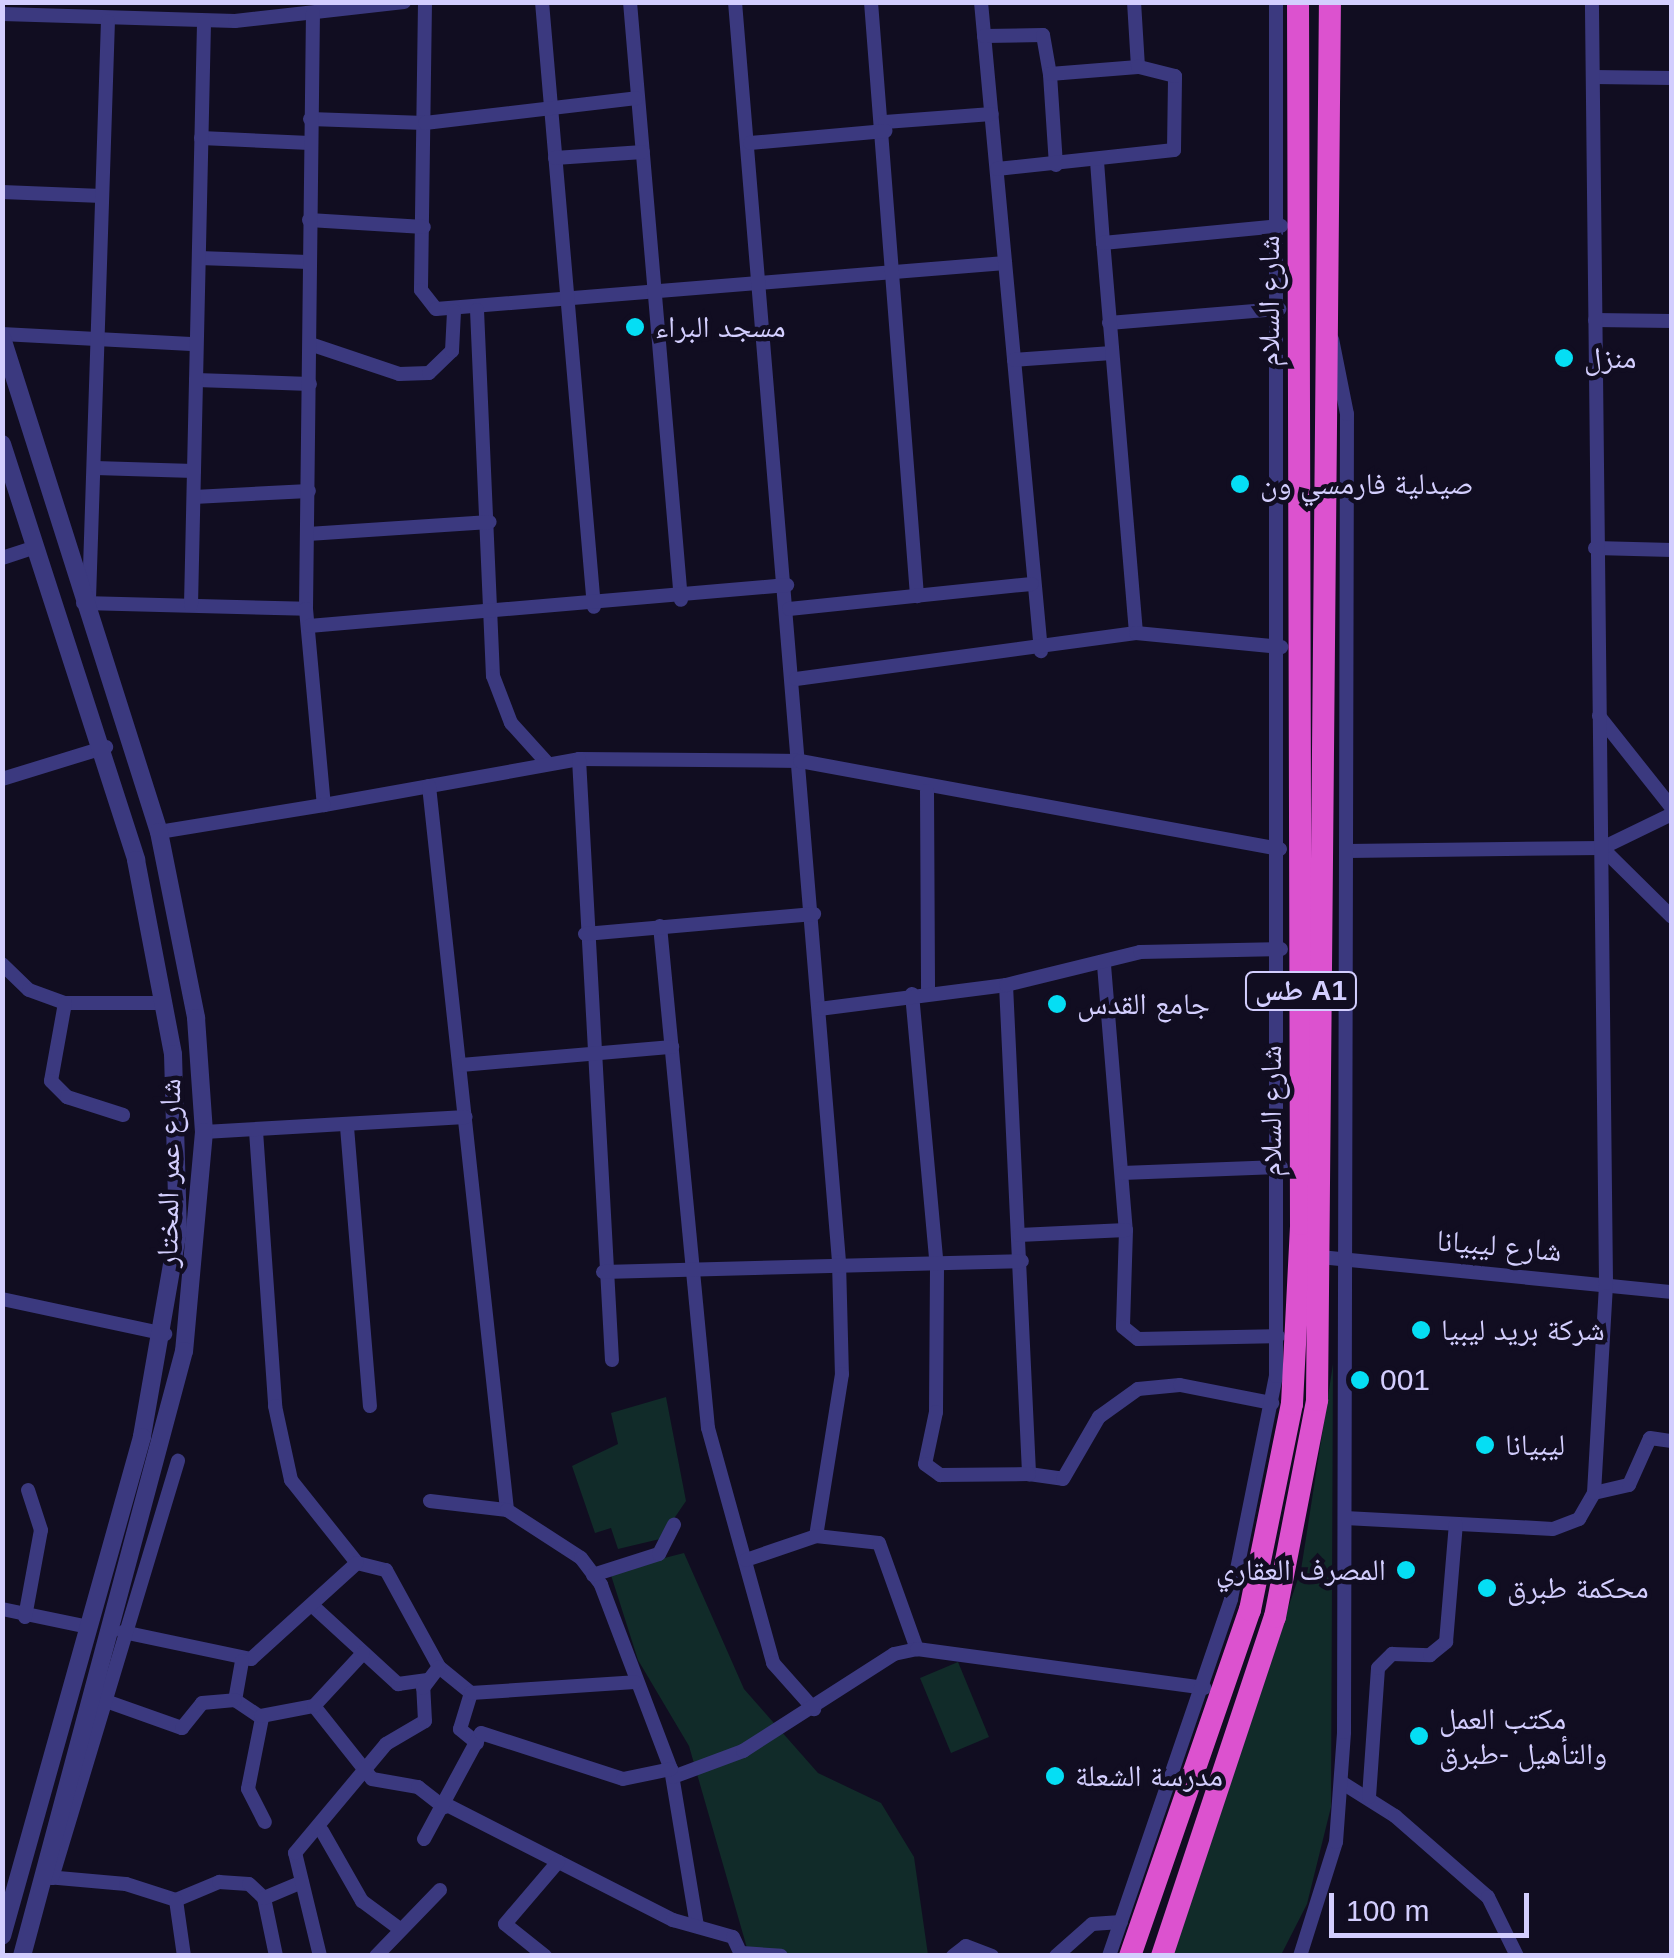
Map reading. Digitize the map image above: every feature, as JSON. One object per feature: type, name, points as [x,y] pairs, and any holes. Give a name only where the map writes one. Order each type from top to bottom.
[{"type":"highway","name":"شارع السلام","points":[[1130,1956],[1250,1610],[1292,1404],[1301,1224],[1298,2]]},
{"type":"highway","name":"شارع السلام","points":[[1162,1956],[1292,1553],[1318,1400],[1330,2]]},
{"type":"street","points":[[235,2],[235,21]]},
{"type":"street","points":[[2,14],[235,21],[313,14],[336,6],[404,2]]},
{"type":"street","points":[[425,2],[424,303],[454,310],[566,304],[1005,263]]},
{"type":"street","points":[[542,2],[594,607]]},
{"type":"street","points":[[630,2],[681,600]]},
{"type":"street","points":[[734,2],[764,284],[839,1262],[842,1374],[816,1536]]},
{"type":"street","points":[[872,2],[885,126],[917,596]]},
{"type":"street","points":[[981,2],[1032,584],[1042,651]]},
{"type":"street","points":[[1134,2],[1138,68]]},
{"type":"street","points":[[1109,1956],[1204,1688],[1257,1498],[1278,1336],[1282,1167],[1282,647],[1276,2]]},
{"type":"street","points":[[1592,2],[1606,1283],[1594,1494]]},
{"type":"street","points":[[313,14],[306,609],[324,805]]},
{"type":"street","points":[[108,20],[95,468],[86,604],[306,609]]},
{"type":"street","points":[[191,605],[204,21]]},
{"type":"street","points":[[984,36],[1042,35],[1050,74],[1056,166]]},
{"type":"street","points":[[997,169],[1168,154],[1178,143],[1174,76],[1138,68],[1050,74]]},
{"type":"street","points":[[1593,78],[1672,78]]},
{"type":"street","points":[[310,119],[425,122],[638,98]]},
{"type":"street","points":[[750,143],[992,114]]},
{"type":"street","points":[[201,138],[310,143]]},
{"type":"street","points":[[555,158],[643,152]]},
{"type":"street","points":[[1097,161],[1136,633]]},
{"type":"street","points":[[2,192],[102,196]]},
{"type":"street","points":[[309,220],[424,227]]},
{"type":"street","points":[[1104,242],[1281,226]]},
{"type":"street","points":[[198,258],[308,262]]},
{"type":"street","points":[[1108,323],[1280,309]]},
{"type":"street","points":[[310,344],[399,374],[430,373],[452,350],[454,310]]},
{"type":"street","points":[[477,310],[498,700],[548,764]]},
{"type":"street","points":[[1300,1956],[1336,1842],[1341,1782],[1347,414],[1326,320]]},
{"type":"street","points":[[1596,320],[1672,321]]},
{"type":"street","points":[[2,336],[98,344],[196,344]]},
{"type":"street","name":"شارع عمر المختار","points":[[2,336],[40,472],[159,832],[196,1018],[204,1132],[184,1351],[98,1698],[22,1956]]},
{"type":"street","points":[[1014,360],[1112,353]]},
{"type":"street","points":[[196,380],[310,384]]},
{"type":"street","name":"شارع عمر المختار","points":[[2,444],[106,747],[165,1004],[178,1230],[165,1334],[89,1628],[2,1936]]},
{"type":"street","points":[[95,468],[194,471]]},
{"type":"street","points":[[12,480],[40,472]]},
{"type":"street","points":[[194,498],[309,490]]},
{"type":"street","points":[[308,534],[490,522]]},
{"type":"street","points":[[2,558],[35,547]]},
{"type":"street","points":[[1595,548],[1672,550]]},
{"type":"street","points":[[789,609],[1032,584]]},
{"type":"street","points":[[309,626],[496,616],[681,600],[787,585]]},
{"type":"street","points":[[796,678],[1042,651],[1136,633],[1282,647]]},
{"type":"street","points":[[1347,850],[1602,848],[1672,811],[1599,716]]},
{"type":"street","points":[[2,779],[106,747]]},
{"type":"street","points":[[159,832],[579,760],[800,761],[927,791],[1280,849]]},
{"type":"street","points":[[579,760],[603,1272],[612,1360]]},
{"type":"street","points":[[430,786],[507,1510]]},
{"type":"street","points":[[927,791],[928,991]]},
{"type":"street","points":[[1602,848],[1672,917]]},
{"type":"street","points":[[586,934],[814,914]]},
{"type":"street","points":[[660,926],[694,1265],[698,1376],[773,1663],[814,1708]]},
{"type":"street","points":[[819,1008],[928,991],[1006,985],[1104,965],[1140,952],[1281,949]]},
{"type":"street","points":[[2,964],[29,990],[65,1003],[165,1004]]},
{"type":"street","points":[[1104,965],[1126,1230],[1128,1336],[1278,1336]]},
{"type":"street","points":[[1006,985],[1030,1474]]},
{"type":"street","points":[[912,994],[937,1268],[936,1412],[925,1464],[940,1475],[1030,1474],[1063,1479],[1099,1417],[1138,1389],[1180,1386],[1272,1403]]},
{"type":"street","points":[[65,1003],[51,1081],[67,1097],[123,1115]]},
{"type":"street","points":[[461,1065],[672,1047]]},
{"type":"street","points":[[204,1132],[347,1127],[466,1117]]},
{"type":"street","points":[[347,1127],[370,1406]]},
{"type":"street","points":[[256,1131],[275,1406],[291,1480],[357,1562],[386,1570],[440,1667],[471,1694],[636,1682]]},
{"type":"street","points":[[1122,1173],[1282,1167]]},
{"type":"street","points":[[1019,1234],[1126,1230]]},
{"type":"street","name":"شارع ليبيانا","points":[[1320,1258],[1672,1292]]},
{"type":"street","points":[[603,1272],[694,1265],[839,1262],[937,1268],[1022,1261]]},
{"type":"street","points":[[2,1299],[165,1334]]},
{"type":"street","points":[[1345,1518],[1562,1528],[1594,1494],[1629,1485],[1650,1438],[1672,1441]]},
{"type":"street","points":[[98,1698],[178,1460]]},
{"type":"street","points":[[25,1617],[41,1530],[28,1490]]},
{"type":"street","points":[[430,1500],[507,1510],[593,1575],[672,1773],[697,1926]]},
{"type":"street","points":[[593,1575],[659,1554],[674,1524]]},
{"type":"street","points":[[1369,1797],[1378,1668],[1392,1654],[1430,1654],[1446,1642],[1456,1524]]},
{"type":"street","points":[[746,1560],[816,1536],[888,1552],[893,1600],[917,1649]]},
{"type":"street","points":[[235,1700],[242,1661],[315,1608],[357,1562]]},
{"type":"street","points":[[315,1608],[398,1684],[426,1680],[440,1667]]},
{"type":"street","points":[[2,1609],[89,1628]]},
{"type":"street","points":[[122,1632],[242,1661]]},
{"type":"street","points":[[424,1839],[486,1732],[623,1780],[672,1773],[728,1758],[814,1708],[894,1654],[917,1649],[1204,1688]]},
{"type":"street","points":[[72,1690],[182,1728],[202,1703],[235,1700],[261,1716],[314,1706],[363,1654]]},
{"type":"street","points":[[320,1956],[295,1853],[322,1830],[386,1744],[425,1720],[426,1680]]},
{"type":"street","points":[[471,1694],[460,1729],[477,1743]]},
{"type":"street","points":[[314,1706],[367,1771],[697,1926],[733,1938],[742,1954],[782,1956]]},
{"type":"street","points":[[261,1716],[248,1789],[265,1822]]},
{"type":"street","points":[[1341,1782],[1369,1797],[1488,1897],[1517,1956]]},
{"type":"street","points":[[322,1830],[362,1901],[397,1927]]},
{"type":"street","points":[[546,1956],[505,1924],[558,1862]]},
{"type":"street","points":[[48,1878],[176,1900],[229,1880],[264,1898]]},
{"type":"street","points":[[264,1898],[302,1882]]},
{"type":"street","points":[[376,1956],[397,1927],[440,1890]]},
{"type":"street","points":[[264,1898],[276,1956]]},
{"type":"street","points":[[176,1900],[184,1956]]},
{"type":"street","points":[[1056,1956],[1092,1924],[1122,1922]]},
{"type":"street","points":[[953,1956],[966,1946],[992,1956]]},
{"type":"green space","points":[[1333,1364],[1331,1807],[1307,1904],[1281,1955],[1169,1956],[1301,1570]]},
{"type":"green space","points":[[666,1397],[686,1501],[660,1539],[618,1549],[611,1528],[595,1533],[572,1466],[618,1444],[611,1413]]},
{"type":"green space","points":[[684,1553],[744,1689],[818,1773],[881,1803],[914,1857],[928,1955],[749,1955],[689,1746],[638,1660],[610,1572]]},
{"type":"green space","points":[[958,1662],[989,1737],[951,1753],[920,1678]]},
{"type":"place","name":"مسجد البراء","points":[[635,327]]},
{"type":"place","name":"منزل","points":[[1564,358]]},
{"type":"place","name":"صيدلية فارمسي ون","points":[[1240,484]]},
{"type":"place","name":"جامع القدس","points":[[1057,1004]]},
{"type":"place","name":"شركة بريد ليبيا","points":[[1421,1330]]},
{"type":"place","name":"001","points":[[1360,1380]]},
{"type":"place","name":"ليبيانا","points":[[1485,1445]]},
{"type":"place","name":"المصرف العقاري","points":[[1406,1570]]},
{"type":"place","name":"محكمة طبرق","points":[[1487,1588]]},
{"type":"place","name":"مكتب العمل والتأهيل -طبرق","points":[[1419,1736]]},
{"type":"place","name":"مدرسة الشعلة","points":[[1055,1776]]}]
